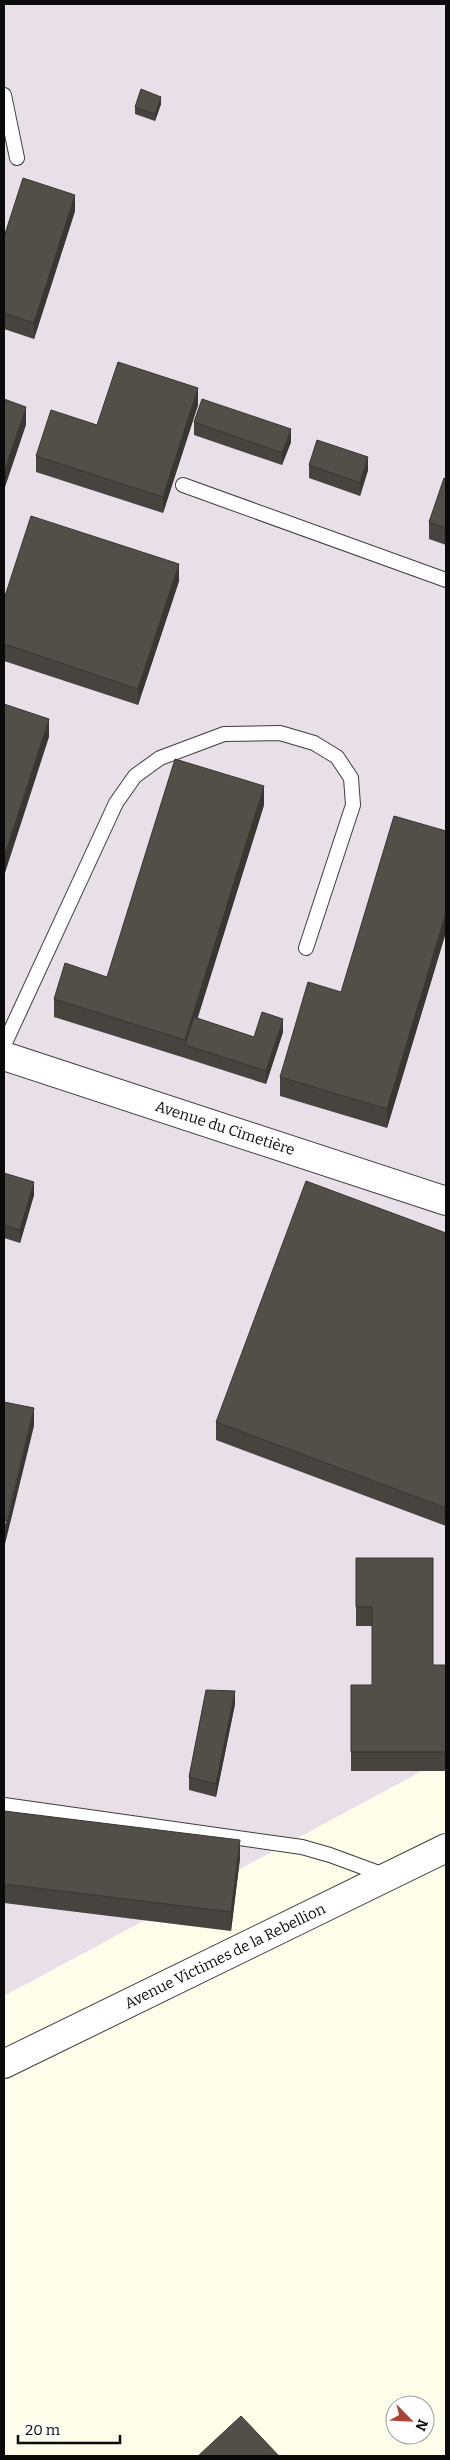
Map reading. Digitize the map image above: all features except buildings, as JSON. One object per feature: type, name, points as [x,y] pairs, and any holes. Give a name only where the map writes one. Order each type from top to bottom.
[{"type":"street","name":"Avenue du Cimetière","points":[[4,1056],[446,1201]]},
{"type":"street","name":"Avenue Victimes de la Rebellion","points":[[4,2064],[446,1848]]},
{"type":"lane","points":[[4,95],[17,158]]},
{"type":"lane","points":[[183,484],[446,580]]},
{"type":"lane","points":[[4,1045],[116,803],[135,776],[160,758],[224,734],[280,733],[314,743],[337,757],[351,778],[353,805],[306,948]]},
{"type":"lane","points":[[4,1805],[302,1847],[388,1876]]},
{"type":"shaded area","points":[[4,4],[446,4],[446,1758],[4,1996]]}]
